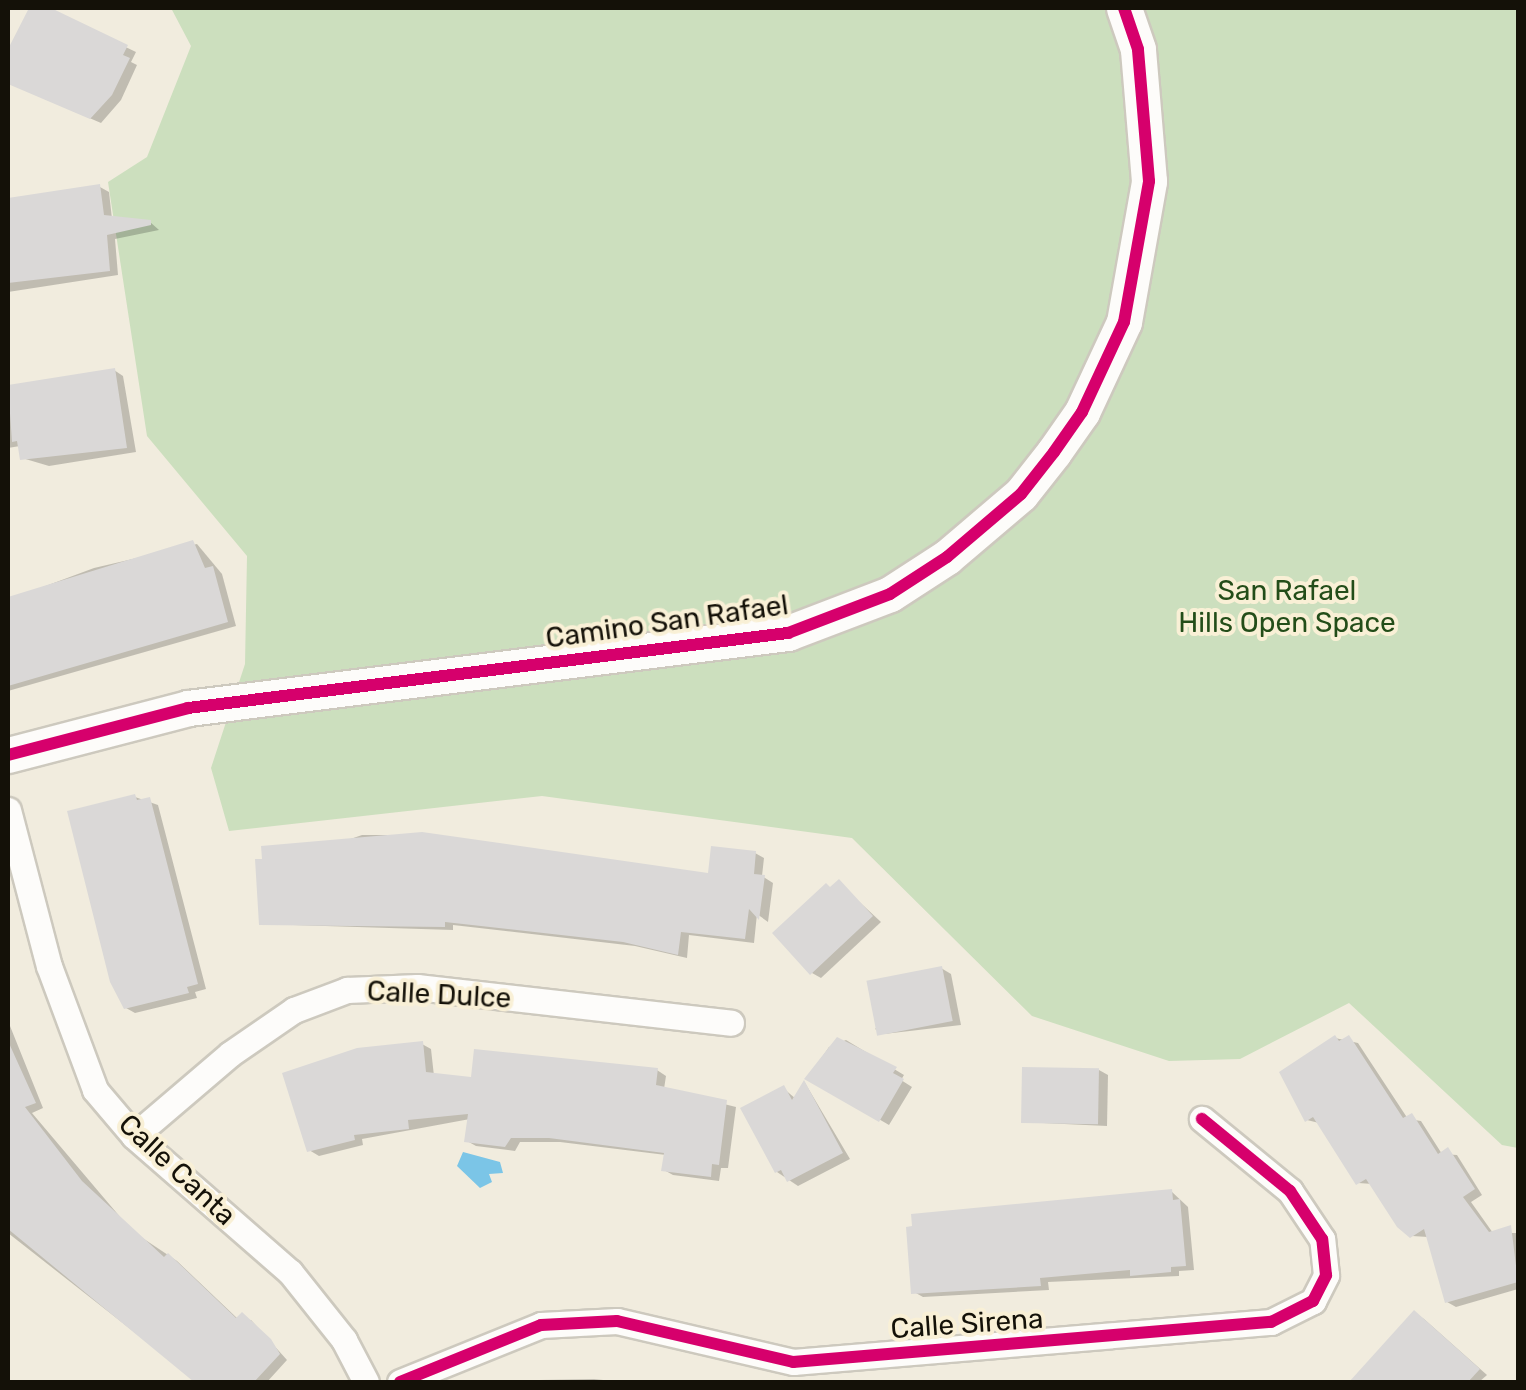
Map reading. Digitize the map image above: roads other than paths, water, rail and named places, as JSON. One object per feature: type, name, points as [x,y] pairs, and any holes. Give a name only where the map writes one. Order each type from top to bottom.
[{"type":"street","name":"Camino San Rafael","points":[[8,756],[188,708],[788,633],[890,594],[947,557],[1021,494],[1054,452],[1082,412],[1124,322],[1143,242],[1149,181],[1138,48],[1124,8]]},
{"type":"street","name":"Calle Canta","points":[[8,810],[50,966],[96,1090],[134,1136],[290,1272],[344,1340],[366,1382]]},
{"type":"street","name":"Calle Dulce","points":[[134,1136],[230,1054],[294,1010],[347,990],[418,987],[731,1023]]},
{"type":"street","name":"Calle Sirena","points":[[400,1382],[541,1325],[616,1321],[793,1362],[1271,1322],[1313,1301],[1326,1274],[1322,1239],[1290,1191],[1202,1120]]},
{"type":"water","points":[[463,1152],[500,1162],[503,1173],[489,1174],[492,1182],[480,1188],[457,1166]]},
{"type":"park label","name":"San Rafael Hills Open Space","points":[[1287,607]]}]
